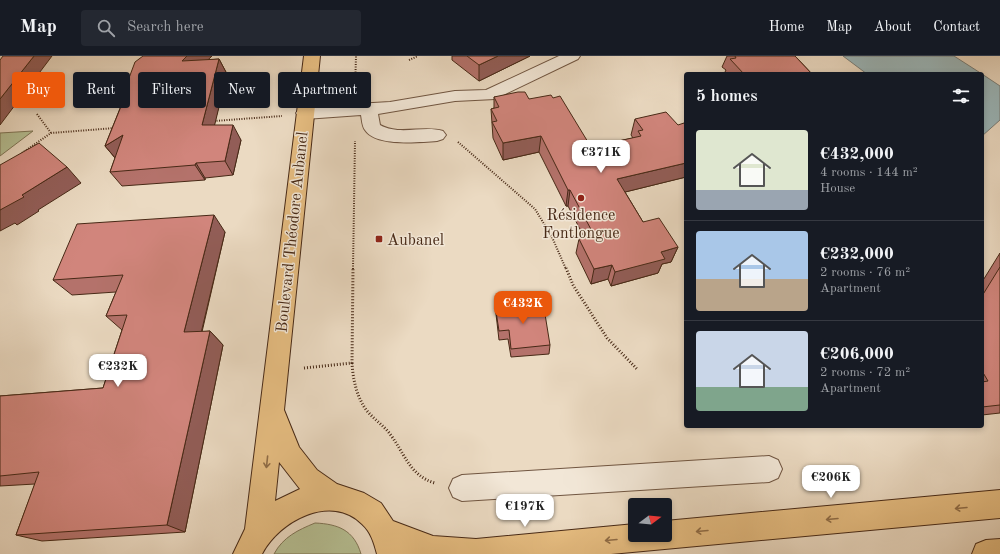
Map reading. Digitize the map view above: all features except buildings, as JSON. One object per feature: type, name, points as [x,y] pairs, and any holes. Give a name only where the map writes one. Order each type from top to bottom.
[{"type":"main road","name":"Boulevard Théodore Aubanel","points":[[248,548],[272,409],[297,114],[312,56]]},
{"type":"main road","name":"Boulevard Théodore Aubanel","points":[[272,409],[289,455],[308,479],[332,497]]},
{"type":"main road","points":[[248,548],[277,516],[295,504],[313,498],[332,497],[354,502],[371,513],[388,543],[433,550],[476,553],[628,538]]},
{"type":"main road","points":[[672,534],[1000,504]]},
{"type":"main road","points":[[986,554],[1000,553]]},
{"type":"lane","points":[[297,114],[390,108],[454,96],[489,95],[572,56]]},
{"type":"lane","points":[[362,110],[372,128],[381,134],[397,136],[437,134]]},
{"type":"lane","points":[[462,488],[769,469]]},
{"type":"path","points":[[356,56],[362,110],[352,363],[354,386],[364,407],[390,434],[408,466],[426,482],[462,488]]},
{"type":"path","points":[[409,60],[418,56]]},
{"type":"path","points":[[37,114],[51,133]]},
{"type":"path","points":[[209,121],[297,114]]},
{"type":"path","points":[[19,155],[51,133],[122,128]]},
{"type":"path","points":[[437,134],[459,143],[535,209],[552,237],[573,285],[607,338],[637,369]]},
{"type":"path","points":[[296,369],[352,363]]},
{"type":"green space","points":[[33,131],[0,156],[0,133]]},
{"type":"green space","points":[[315,523],[331,525],[344,530],[354,539],[361,554],[274,554],[286,539],[297,531]]},
{"type":"water","points":[[843,56],[954,56],[979,72],[864,72]]},
{"type":"water","points":[[984,75],[1000,86],[1000,120],[984,134]]},
{"type":"place","name":"Résidence Fontlongue","points":[[581,198]]},
{"type":"place","name":"Aubanel","points":[[379,239]]}]
